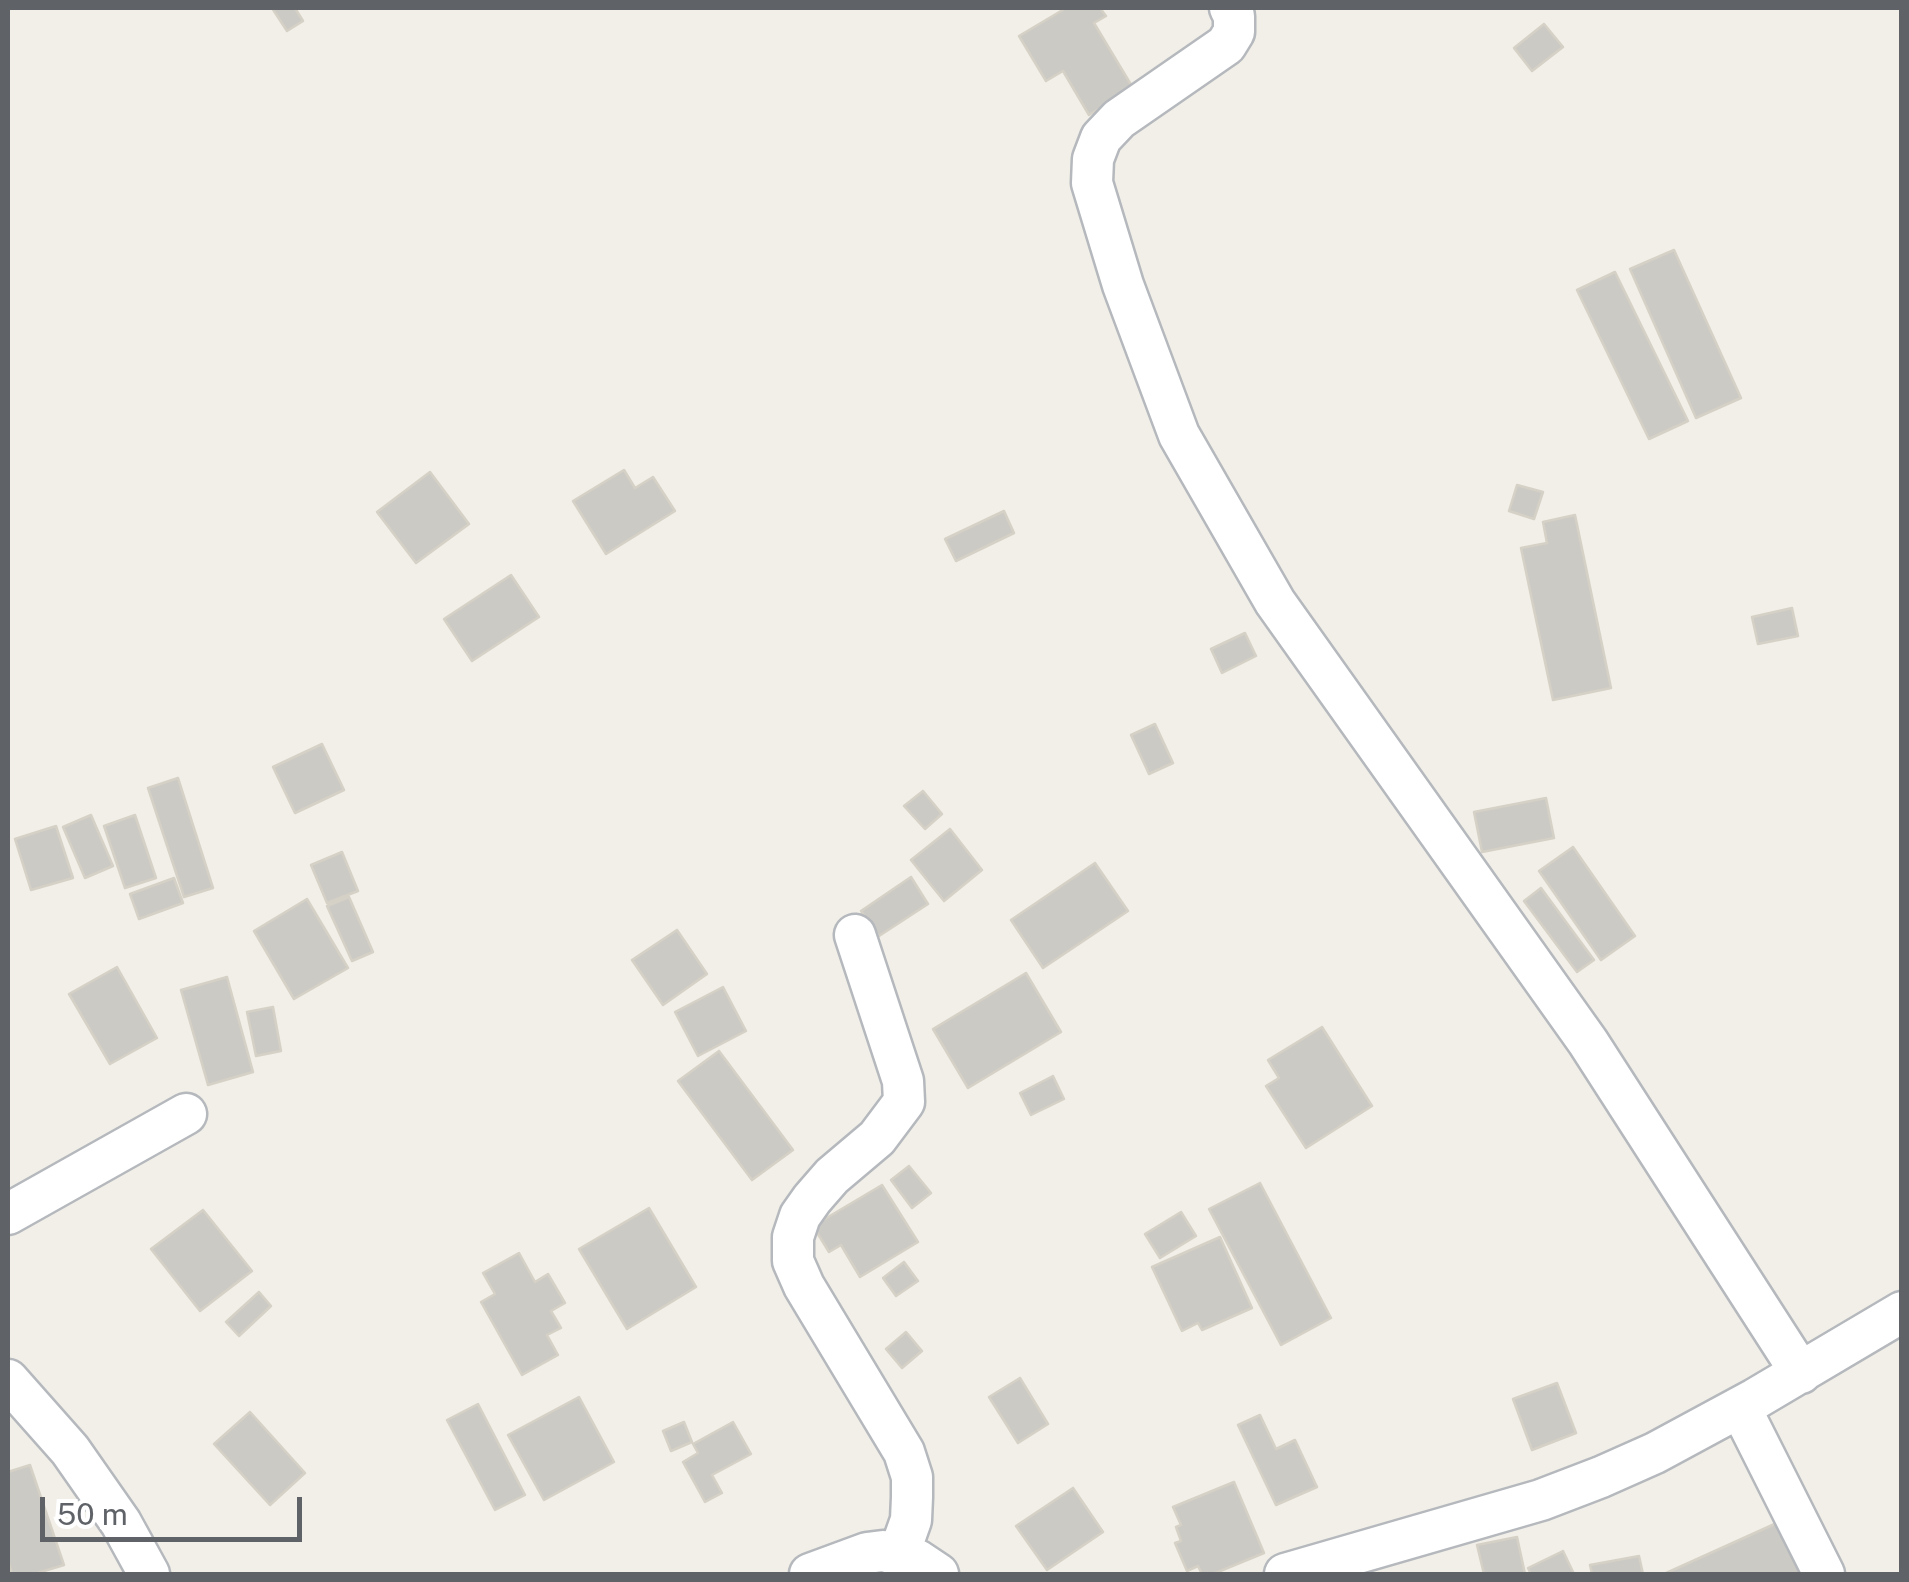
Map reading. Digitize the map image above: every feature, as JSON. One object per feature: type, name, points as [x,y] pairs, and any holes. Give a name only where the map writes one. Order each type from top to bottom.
[{"type":"street","points":[[1230,8],[1234,32],[1226,45],[1119,119],[1101,138],[1093,159],[1092,183],[1123,286],[1179,435],[1275,602],[1588,1042],[1801,1372]]},
{"type":"street","points":[[855,936],[903,1081],[904,1102],[877,1138],[832,1176],[800,1216],[793,1237],[793,1262],[904,1452],[912,1477],[911,1520],[899,1554]]},
{"type":"street","points":[[8,1214],[186,1114]]},
{"type":"street","points":[[1285,1574],[1541,1500],[1655,1453],[1902,1312]]},
{"type":"street","points":[[8,1380],[70,1450],[121,1524],[149,1574]]},
{"type":"street","points":[[1740,1407],[1824,1574]]},
{"type":"street","points":[[810,1574],[867,1553],[884,1551],[917,1560],[938,1574]]},
{"type":"building","points":[[272,8],[295,8],[303,21],[287,31]]},
{"type":"building","points":[[1066,8],[1100,8],[1106,16],[1094,23],[1133,88],[1089,115],[1063,71],[1046,81],[1019,36]]},
{"type":"building","points":[[1544,24],[1563,47],[1532,71],[1514,48]]},
{"type":"building","points":[[1674,250],[1741,398],[1696,418],[1630,269]]},
{"type":"building","points":[[1615,272],[1688,421],[1649,439],[1577,290]]},
{"type":"building","points":[[624,470],[635,488],[653,477],[675,511],[606,554],[573,501]]},
{"type":"building","points":[[430,472],[469,524],[416,563],[377,512]]},
{"type":"building","points":[[1517,485],[1543,492],[1534,519],[1509,511]]},
{"type":"building","points":[[1004,511],[1014,533],[956,561],[945,539]]},
{"type":"building","points":[[1575,515],[1611,688],[1553,700],[1521,548],[1547,543],[1543,522]]},
{"type":"building","points":[[511,575],[539,617],[472,661],[444,619]]},
{"type":"building","points":[[1792,608],[1798,636],[1758,644],[1752,617]]},
{"type":"building","points":[[1245,633],[1256,656],[1222,673],[1211,649]]},
{"type":"building","points":[[1155,724],[1173,763],[1149,774],[1131,735]]},
{"type":"building","points":[[322,744],[344,790],[295,813],[273,767]]},
{"type":"building","points":[[178,778],[213,888],[184,897],[148,788]]},
{"type":"building","points":[[923,791],[942,814],[925,829],[904,806]]},
{"type":"building","points":[[1546,798],[1554,838],[1482,852],[1474,812]]},
{"type":"building","points":[[91,815],[113,866],[85,878],[63,827]]},
{"type":"building","points":[[135,815],[156,878],[125,888],[104,826]]},
{"type":"building","points":[[56,826],[73,878],[31,890],[15,839]]},
{"type":"building","points":[[950,829],[982,870],[944,901],[911,860]]},
{"type":"building","points":[[1573,847],[1635,936],[1601,960],[1539,871]]},
{"type":"building","points":[[342,852],[358,891],[327,903],[311,865]]},
{"type":"building","points":[[1095,863],[1128,911],[1043,968],[1011,920]]},
{"type":"building","points":[[911,877],[928,904],[879,936],[861,911]]},
{"type":"building","points":[[174,878],[183,903],[139,919],[130,894]]},
{"type":"building","points":[[1541,888],[1594,960],[1577,972],[1524,901]]},
{"type":"building","points":[[349,897],[373,952],[352,961],[327,906]]},
{"type":"building","points":[[307,899],[348,968],[294,999],[254,931]]},
{"type":"building","points":[[677,930],[707,974],[663,1005],[632,960]]},
{"type":"building","points":[[117,967],[157,1038],[110,1064],[69,994]]},
{"type":"building","points":[[1026,973],[1061,1032],[968,1088],[933,1029]]},
{"type":"building","points":[[227,977],[253,1072],[208,1085],[181,990]]},
{"type":"building","points":[[723,987],[746,1031],[698,1056],[675,1012]]},
{"type":"building","points":[[273,1007],[281,1051],[256,1056],[247,1012]]},
{"type":"building","points":[[1322,1027],[1372,1106],[1306,1148],[1266,1086],[1279,1078],[1268,1060]]},
{"type":"building","points":[[719,1051],[793,1150],[752,1180],[678,1081]]},
{"type":"building","points":[[1053,1076],[1064,1099],[1031,1115],[1020,1093]]},
{"type":"building","points":[[909,1166],[931,1193],[912,1208],[891,1180]]},
{"type":"building","points":[[1260,1183],[1331,1318],[1281,1345],[1209,1209]]},
{"type":"building","points":[[882,1185],[918,1242],[860,1277],[841,1245],[829,1252],[813,1226]]},
{"type":"building","points":[[649,1208],[696,1287],[627,1329],[579,1249]]},
{"type":"building","points":[[203,1210],[252,1271],[200,1311],[151,1249]]},
{"type":"building","points":[[1181,1212],[1196,1236],[1160,1258],[1145,1234]]},
{"type":"building","points":[[1220,1237],[1252,1308],[1202,1330],[1198,1323],[1182,1331],[1152,1267]]},
{"type":"building","points":[[519,1253],[535,1282],[548,1274],[565,1303],[551,1311],[561,1328],[547,1335],[558,1355],[522,1375],[481,1302],[495,1294],[483,1273]]},
{"type":"building","points":[[904,1262],[918,1281],[896,1296],[883,1278]]},
{"type":"building","points":[[259,1292],[271,1306],[239,1336],[226,1322]]},
{"type":"building","points":[[906,1332],[922,1351],[902,1368],[886,1349]]},
{"type":"building","points":[[1020,1378],[1048,1424],[1018,1443],[989,1397]]},
{"type":"building","points":[[1557,1383],[1576,1433],[1532,1450],[1513,1399]]},
{"type":"building","points":[[579,1397],[614,1462],[544,1500],[508,1435]]},
{"type":"building","points":[[478,1404],[525,1495],[495,1510],[447,1420]]},
{"type":"building","points":[[250,1412],[305,1473],[270,1505],[214,1444]]},
{"type":"building","points":[[1260,1415],[1276,1449],[1295,1440],[1317,1487],[1276,1505],[1238,1425]]},
{"type":"building","points":[[684,1422],[692,1442],[671,1451],[663,1431]]},
{"type":"building","points":[[733,1422],[751,1454],[712,1475],[722,1493],[705,1502],[683,1462],[698,1453],[693,1444]]},
{"type":"building","points":[[30,1465],[64,1565],[34,1574],[12,1574],[8,1560],[8,1472]]},
{"type":"building","points":[[1234,1482],[1264,1553],[1213,1574],[1202,1574],[1198,1566],[1187,1571],[1175,1543],[1181,1541],[1176,1527],[1181,1525],[1173,1507]]},
{"type":"building","points":[[1073,1488],[1103,1532],[1047,1570],[1016,1526]]},
{"type":"building","points":[[1779,1522],[1803,1574],[1664,1574]]},
{"type":"building","points":[[1517,1537],[1525,1574],[1484,1574],[1477,1545]]},
{"type":"building","points":[[1563,1551],[1574,1574],[1531,1574],[1528,1568]]},
{"type":"building","points":[[1639,1556],[1643,1574],[1592,1574],[1590,1565]]}]
